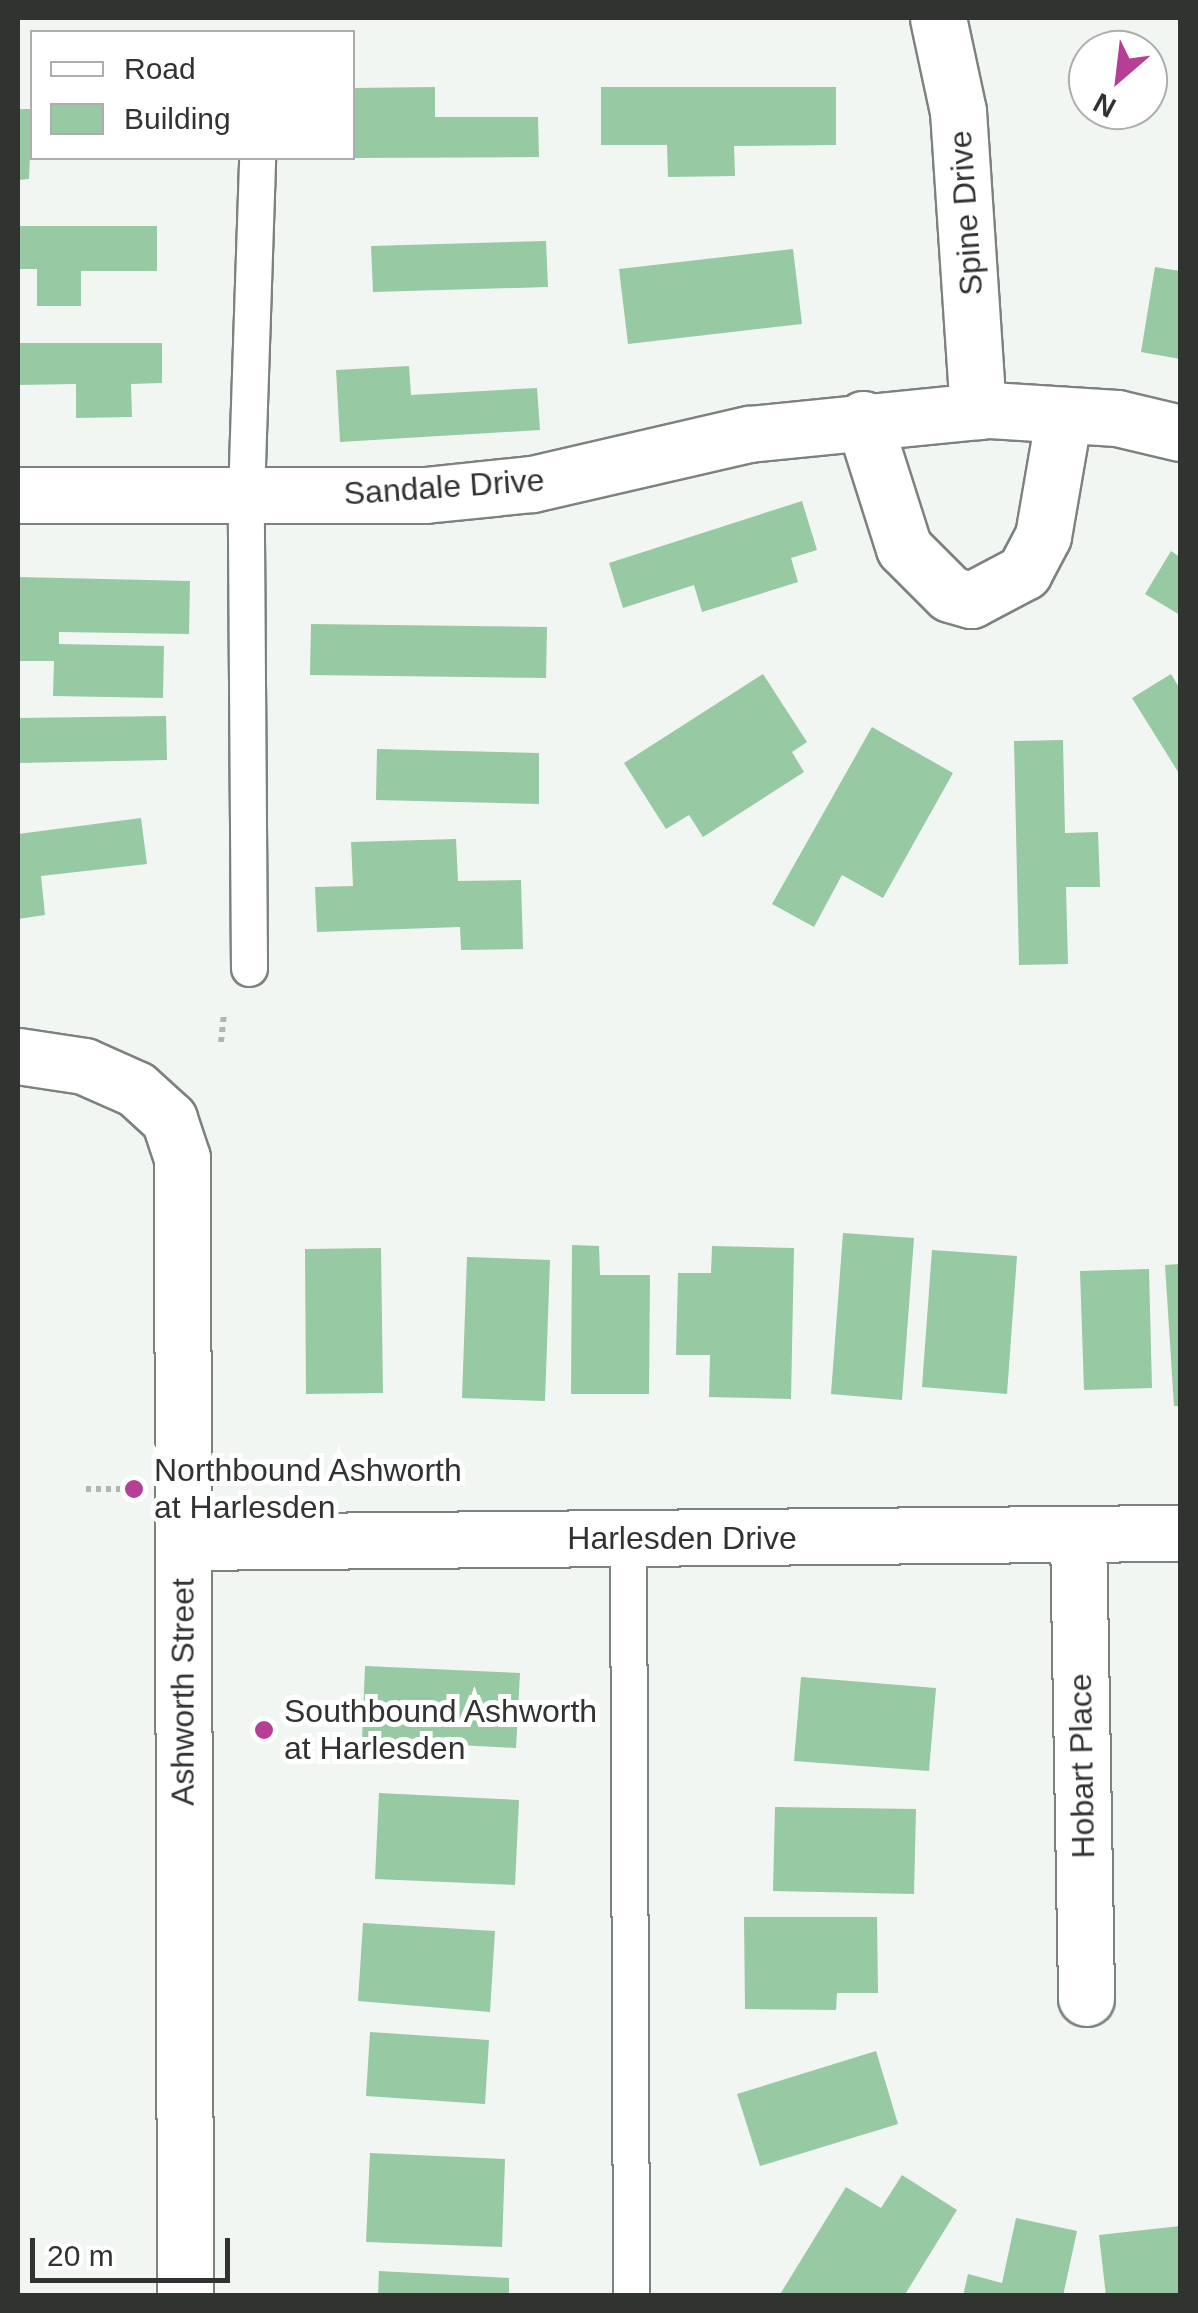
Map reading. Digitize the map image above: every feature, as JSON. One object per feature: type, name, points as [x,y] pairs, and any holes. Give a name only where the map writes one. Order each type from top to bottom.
[{"type":"street","name":"Spine Drive","points":[[938,18],[958,111],[978,411]]},
{"type":"street","name":"Sandale Drive","points":[[18,495],[424,495],[532,484],[749,434],[864,419],[978,411],[1064,415],[1180,433]]},
{"type":"street","points":[[864,419],[904,548],[950,594],[971,600],[1024,572],[1043,536],[1064,415]]},
{"type":"street","name":"Ashworth Street","points":[[18,1056],[84,1066],[148,1100],[168,1118],[182,1158],[185,2296]]},
{"type":"street","name":"Harlesden Drive","points":[[182,1542],[1180,1533]]},
{"type":"street","name":"Hobart Place","points":[[1078,1534],[1086,1998]]},
{"type":"lane","points":[[249,968],[246,496],[257,160]]},
{"type":"lane","points":[[628,1538],[632,2296]]},
{"type":"path","points":[[220,1042],[222,1025]]},
{"type":"path","points":[[86,1490],[134,1489]]},
{"type":"building","points":[[435,87],[435,117],[538,117],[539,157],[355,158],[355,88]]},
{"type":"building","points":[[601,87],[836,87],[836,145],[734,146],[735,176],[668,177],[667,145],[601,145]]},
{"type":"building","points":[[18,109],[30,109],[29,179],[18,180]]},
{"type":"building","points":[[18,226],[157,226],[157,271],[81,271],[81,306],[37,306],[37,269],[18,269]]},
{"type":"building","points":[[546,241],[548,287],[373,292],[371,246]]},
{"type":"building","points":[[793,249],[802,324],[628,344],[619,269]]},
{"type":"building","points":[[1155,267],[1180,271],[1180,359],[1141,352]]},
{"type":"building","points":[[18,343],[162,343],[162,383],[131,384],[132,417],[76,418],[76,384],[18,385]]},
{"type":"building","points":[[409,366],[411,395],[537,388],[540,430],[340,442],[336,370]]},
{"type":"building","points":[[802,501],[817,550],[791,558],[798,582],[702,612],[694,585],[623,608],[609,563]]},
{"type":"building","points":[[1171,551],[1180,557],[1180,615],[1145,594]]},
{"type":"building","points":[[18,577],[190,581],[189,634],[59,632],[59,644],[164,646],[163,698],[53,696],[54,661],[18,661]]},
{"type":"building","points":[[311,624],[547,627],[546,678],[310,675]]},
{"type":"building","points":[[763,674],[807,742],[792,752],[804,772],[703,837],[689,815],[666,829],[624,763]]},
{"type":"building","points":[[1171,674],[1180,689],[1180,775],[1132,698]]},
{"type":"building","points":[[166,716],[167,760],[18,763],[18,718]]},
{"type":"building","points":[[872,727],[953,773],[883,898],[842,875],[814,927],[772,904]]},
{"type":"building","points":[[1063,740],[1065,833],[1098,832],[1100,887],[1066,887],[1068,964],[1019,965],[1014,741]]},
{"type":"building","points":[[377,749],[539,753],[539,804],[376,800]]},
{"type":"building","points":[[141,818],[147,864],[41,876],[45,915],[18,919],[18,834]]},
{"type":"building","points":[[456,839],[458,881],[521,880],[523,949],[461,950],[460,927],[317,932],[315,887],[353,886],[351,842]]},
{"type":"building","points":[[843,1233],[914,1238],[902,1400],[831,1394]]},
{"type":"building","points":[[572,1245],[599,1246],[600,1275],[650,1275],[649,1394],[571,1394]]},
{"type":"building","points":[[712,1246],[794,1248],[791,1399],[709,1397],[710,1355],[676,1355],[678,1273],[711,1273]]},
{"type":"building","points":[[381,1248],[383,1393],[306,1394],[305,1249]]},
{"type":"building","points":[[932,1250],[1017,1256],[1007,1394],[922,1387]]},
{"type":"building","points":[[467,1257],[550,1260],[545,1401],[462,1398]]},
{"type":"building","points":[[1180,1264],[1180,1406],[1174,1406],[1165,1265]]},
{"type":"building","points":[[1149,1269],[1152,1388],[1084,1390],[1080,1271]]},
{"type":"building","points":[[365,1666],[520,1673],[516,1748],[362,1740]]},
{"type":"building","points":[[801,1677],[936,1688],[929,1771],[794,1761]]},
{"type":"building","points":[[379,1793],[519,1800],[515,1885],[375,1879]]},
{"type":"building","points":[[775,1807],[916,1809],[914,1894],[773,1891]]},
{"type":"building","points":[[744,1917],[877,1917],[878,1993],[837,1993],[836,2010],[745,2009]]},
{"type":"building","points":[[363,1923],[495,1931],[490,2012],[358,2001]]},
{"type":"building","points":[[370,2032],[489,2040],[485,2104],[366,2096]]},
{"type":"building","points":[[876,2051],[898,2124],[760,2166],[737,2094]]},
{"type":"building","points":[[370,2153],[505,2159],[502,2247],[366,2242]]},
{"type":"building","points":[[902,2175],[957,2210],[904,2296],[779,2296],[846,2187],[881,2208]]},
{"type":"building","points":[[1016,2218],[1077,2231],[1063,2296],[963,2296],[968,2274],[1002,2283]]},
{"type":"building","points":[[1180,2226],[1180,2296],[1106,2296],[1099,2235]]},
{"type":"building","points":[[379,2271],[509,2278],[509,2296],[378,2296]]},
{"type":"place","name":"Northbound Ashworth at Harlesden","points":[[134,1489]]},
{"type":"place","name":"Southbound Ashworth at Harlesden","points":[[264,1730]]}]
